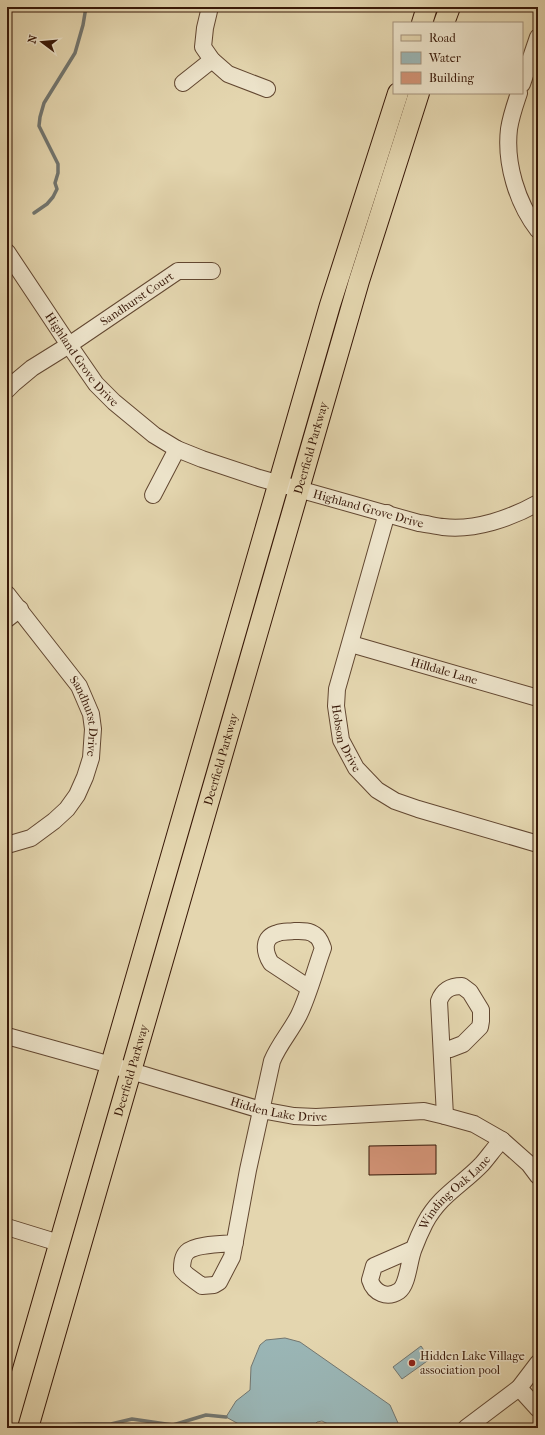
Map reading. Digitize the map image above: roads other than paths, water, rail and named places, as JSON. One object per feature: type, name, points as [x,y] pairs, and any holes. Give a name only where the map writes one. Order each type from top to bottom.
[{"type":"main road","points":[[422,22],[427,7]]},
{"type":"main road","points":[[444,22],[450,7]]},
{"type":"main road","name":"Deerfield Parkway","points":[[7,1425],[330,305],[398,94]]},
{"type":"main road","name":"Deerfield Parkway","points":[[28,1428],[361,275],[419,94]]},
{"type":"street","points":[[210,7],[205,28],[203,47],[212,60],[228,74],[267,88]]},
{"type":"street","points":[[523,81],[538,37]]},
{"type":"street","points":[[183,83],[212,60]]},
{"type":"street","points":[[519,94],[512,113],[509,129],[508,146],[510,161],[517,190],[523,206],[538,230]]},
{"type":"street","name":"Highland Grove Drive","points":[[7,252],[68,345],[96,384],[114,402],[154,434],[177,449],[202,459],[299,489],[419,523],[444,527],[463,527],[499,520],[520,513],[538,503]]},
{"type":"street","name":"Sandhurst Court","points":[[68,345],[178,271],[212,271]]},
{"type":"street","points":[[7,390],[32,368],[68,345]]},
{"type":"street","points":[[153,496],[177,449]]},
{"type":"street","name":"Hobson Drive","points":[[388,513],[337,690],[336,706],[341,740],[356,768],[366,780],[377,790],[395,801],[538,844]]},
{"type":"street","name":"Sandhurst Drive","points":[[7,594],[78,686],[91,714],[93,729],[91,758],[85,777],[77,795],[67,809],[31,838],[7,845]]},
{"type":"street","points":[[7,619],[20,610]]},
{"type":"street","name":"Hilldale Lane","points":[[351,644],[538,698]]},
{"type":"street","points":[[235,1243],[248,1170],[272,1061],[277,1050],[299,1016],[309,988]]},
{"type":"street","name":"Hidden Lake Drive","points":[[7,1036],[132,1071],[261,1110],[301,1117],[424,1111],[445,1116],[474,1124],[502,1140],[529,1164],[538,1176]]},
{"type":"street","points":[[442,1049],[445,1116]]},
{"type":"street","name":"Winding Oak Lane","points":[[413,1249],[433,1209],[442,1199],[482,1164],[502,1140]]},
{"type":"street","points":[[7,1228],[59,1243]]},
{"type":"street","points":[[466,1428],[518,1388],[538,1363]]},
{"type":"street","points":[[518,1388],[538,1409]]},
{"type":"water","points":[[285,1338],[300,1342],[390,1405],[398,1423],[398,1428],[336,1428],[322,1421],[317,1422],[312,1428],[246,1428],[226,1417],[236,1401],[250,1390],[251,1367],[260,1345],[266,1340]]},
{"type":"water","name":"Hidden Lake Village association pool","points":[[421,1346],[430,1359],[402,1379],[393,1367]]},
{"type":"waterway","points":[[34,213],[47,204],[57,189],[55,183],[58,173],[58,164],[39,126],[40,117],[44,103],[75,53],[83,25],[86,7]]},
{"type":"waterway","points":[[59,1425],[111,1424],[132,1419],[173,1425],[206,1415],[226,1417]]},
{"type":"place","name":"Hidden Lake Village association pool","points":[[412,1363]]}]
